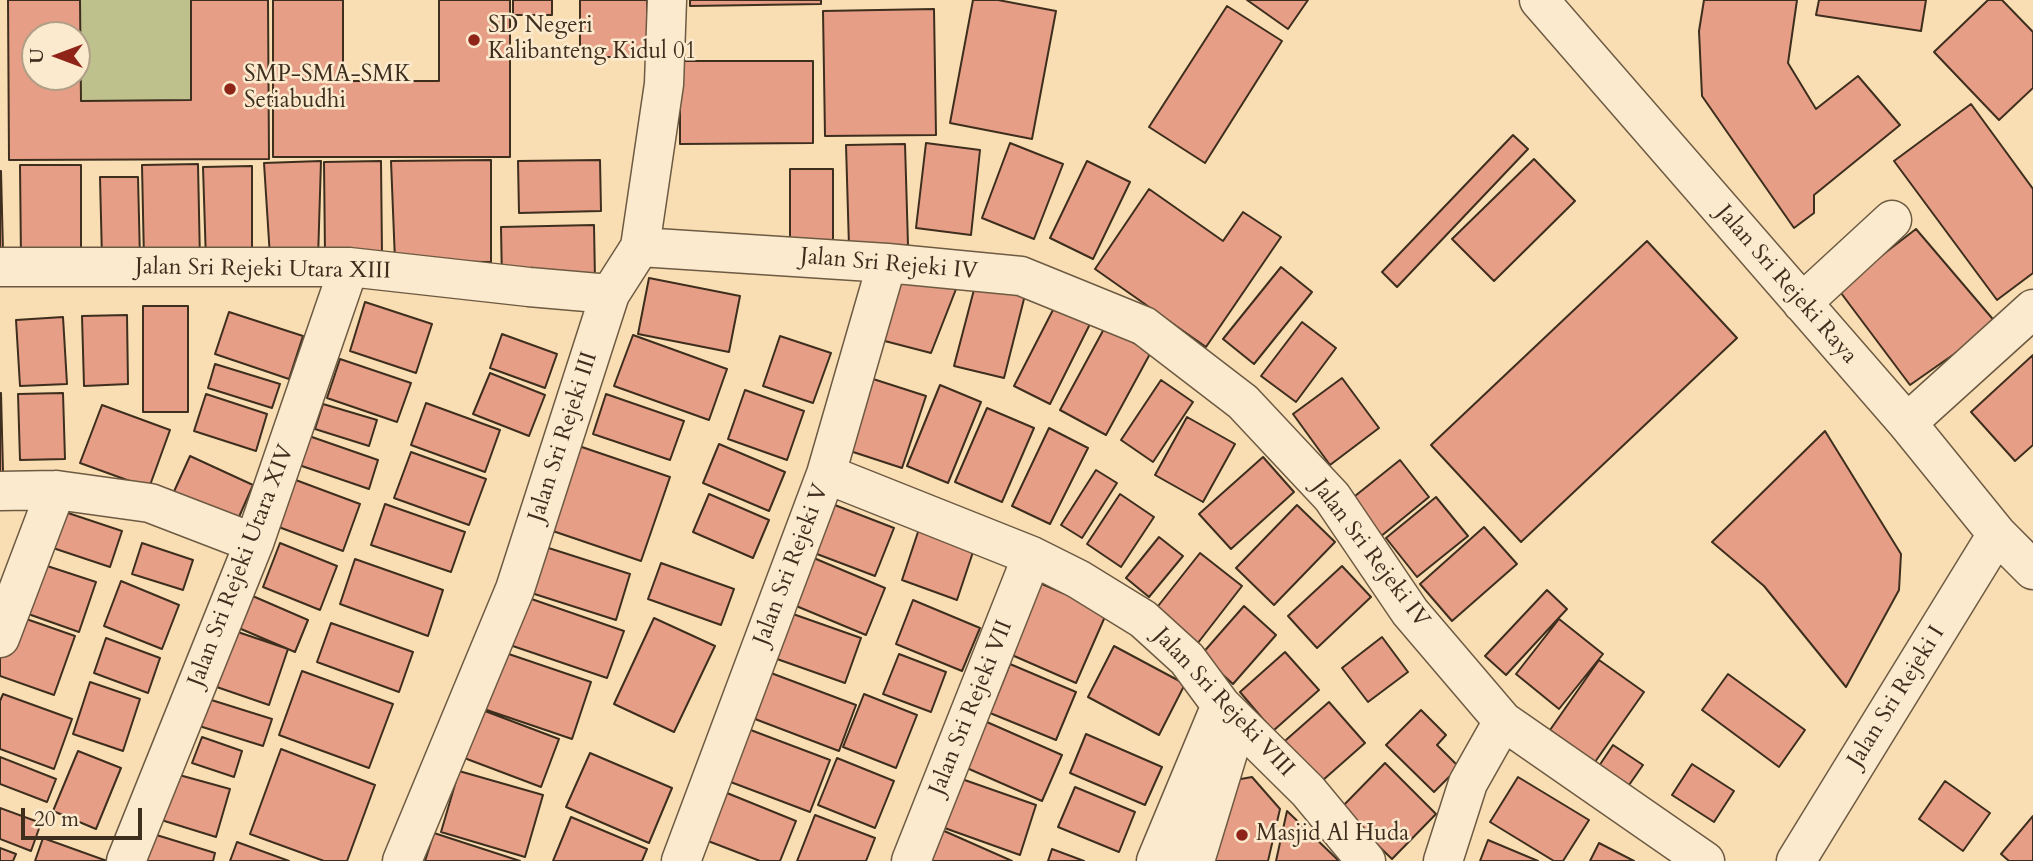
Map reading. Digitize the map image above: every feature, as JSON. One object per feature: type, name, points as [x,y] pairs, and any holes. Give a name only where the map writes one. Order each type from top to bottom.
[{"type":"street","name":"Jalan Sri Rejeki III","points":[[402,861],[515,589],[610,293],[640,247],[664,84],[667,0]]},
{"type":"street","name":"Jalan Sri Rejeki Raya","points":[[1539,0],[1907,423],[1997,534],[2033,570]]},
{"type":"street","points":[[1802,303],[1892,220]]},
{"type":"street","name":"Jalan Sri Rejeki IV","points":[[640,247],[1021,276],[1144,326],[1243,402],[1332,497],[1410,612],[1503,721],[1705,861]]},
{"type":"street","name":"Jalan Sri Rejeki V","points":[[681,861],[826,474],[887,264]]},
{"type":"street","name":"Jalan Sri Rejeki Utara XIII","points":[[0,267],[349,267],[529,288],[610,293]]},
{"type":"street","name":"Jalan Sri Rejeki Utara XIV","points":[[126,861],[254,543],[349,267]]},
{"type":"street","points":[[1907,423],[2033,309]]},
{"type":"street","name":"Jalan Sri Rejeki VIII","points":[[826,474],[1032,556],[1079,579],[1143,619],[1187,659],[1229,714],[1308,791],[1366,861]]},
{"type":"street","points":[[0,491],[56,490],[150,503],[254,543]]},
{"type":"street","points":[[0,638],[56,490]]},
{"type":"street","name":"Jalan Sri Rejeki I","points":[[1796,861],[1997,534]]},
{"type":"street","name":"Jalan Sri Rejeki VII","points":[[911,861],[1032,556]]},
{"type":"street","points":[[1156,861],[1229,714]]},
{"type":"street","points":[[1195,861],[1229,714]]},
{"type":"street","points":[[1443,861],[1468,783],[1503,721]]},
{"type":"green space","points":[[80,0],[191,0],[191,100],[81,101],[81,91],[91,91],[91,21],[80,21]]},
{"type":"building","name":"SMP-SMA-SMK Setiabudhi","points":[[8,0],[80,0],[80,21],[21,21],[21,91],[81,91],[81,101],[191,100],[191,0],[268,0],[269,159],[9,160]]},
{"type":"building","name":"SD Negeri Kalibanteng Kidul 01","points":[[273,0],[343,0],[343,81],[439,81],[439,0],[510,0],[510,157],[273,157]]},
{"type":"building","points":[[513,0],[552,0],[552,15],[513,15]]},
{"type":"building","points":[[580,0],[647,0],[647,57],[580,57]]},
{"type":"building","points":[[690,0],[821,0],[821,4],[690,6]]},
{"type":"building","points":[[973,0],[998,0],[1056,11],[1032,139],[950,123]]},
{"type":"building","points":[[1247,0],[1308,0],[1288,29]]},
{"type":"building","points":[[1704,0],[1797,0],[1788,63],[1816,109],[1858,76],[1900,125],[1814,195],[1814,213],[1794,228],[1702,96],[1699,31]]},
{"type":"building","points":[[1819,0],[1926,0],[1921,31],[1816,15]]},
{"type":"building","points":[[1988,0],[2002,0],[2033,32],[2033,88],[1999,120],[1934,52]]},
{"type":"building","points":[[1227,6],[1282,41],[1205,163],[1149,127]]},
{"type":"building","points":[[934,9],[936,135],[825,136],[823,11]]},
{"type":"building","points":[[680,61],[813,61],[813,143],[680,144]]},
{"type":"building","points":[[1971,104],[2033,189],[2033,273],[1997,300],[1894,161]]},
{"type":"building","points":[[1513,135],[1528,149],[1397,287],[1382,272]]},
{"type":"building","points":[[926,143],[980,150],[971,235],[916,228]]},
{"type":"building","points":[[1010,143],[1063,164],[1034,239],[982,218]]},
{"type":"building","points":[[905,144],[908,245],[849,247],[846,145]]},
{"type":"building","points":[[1534,159],[1575,201],[1494,281],[1452,239]]},
{"type":"building","points":[[491,160],[491,262],[395,261],[391,161]]},
{"type":"building","points":[[600,160],[601,211],[519,213],[518,161]]},
{"type":"building","points":[[321,161],[318,259],[270,257],[264,163]]},
{"type":"building","points":[[381,161],[382,255],[325,255],[324,162]]},
{"type":"building","points":[[1087,161],[1130,182],[1093,259],[1050,238]]},
{"type":"building","points":[[198,164],[200,261],[144,260],[142,165]]},
{"type":"building","points":[[20,165],[81,165],[81,257],[21,259]]},
{"type":"building","points":[[252,166],[252,259],[206,261],[203,167]]},
{"type":"building","points":[[790,169],[833,169],[833,246],[790,246]]},
{"type":"building","points":[[1,171],[3,252],[0,252]]},
{"type":"building","points":[[100,177],[138,177],[140,259],[102,259]]},
{"type":"building","points":[[1149,189],[1223,241],[1243,212],[1281,237],[1206,347],[1095,269]]},
{"type":"building","points":[[594,225],[595,281],[502,283],[501,227]]},
{"type":"building","points":[[1916,229],[1997,324],[1910,385],[1838,289]]},
{"type":"building","points":[[1647,241],[1737,338],[1521,542],[1431,445]]},
{"type":"building","points":[[1281,267],[1312,292],[1254,364],[1223,339]]},
{"type":"building","points":[[649,278],[740,296],[729,352],[638,334]]},
{"type":"building","points":[[976,282],[1025,295],[1004,378],[954,366]]},
{"type":"building","points":[[899,283],[958,284],[931,353],[877,339]]},
{"type":"building","points":[[365,302],[432,324],[416,373],[350,351]]},
{"type":"building","points":[[1056,304],[1091,322],[1050,404],[1014,386]]},
{"type":"building","points":[[143,306],[188,306],[188,412],[143,412]]},
{"type":"building","points":[[229,312],[303,336],[289,379],[215,354]]},
{"type":"building","points":[[127,315],[128,384],[84,386],[82,316]]},
{"type":"building","points":[[63,317],[67,384],[20,386],[16,320]]},
{"type":"building","points":[[1302,322],[1336,348],[1296,402],[1261,376]]},
{"type":"building","points":[[1105,327],[1151,352],[1106,435],[1060,410]]},
{"type":"building","points":[[502,334],[557,354],[545,388],[490,368]]},
{"type":"building","points":[[633,335],[727,369],[709,420],[614,386]]},
{"type":"building","points":[[780,336],[831,353],[813,403],[763,386]]},
{"type":"building","points":[[2033,355],[2033,445],[2015,461],[1971,412]]},
{"type":"building","points":[[340,359],[411,383],[397,422],[327,398]]},
{"type":"building","points":[[215,364],[280,384],[272,408],[208,388]]},
{"type":"building","points":[[490,373],[545,395],[529,436],[473,414]]},
{"type":"building","points":[[870,378],[926,396],[902,468],[847,450]]},
{"type":"building","points":[[1342,378],[1379,428],[1330,465],[1293,414]]},
{"type":"building","points":[[1161,380],[1193,402],[1153,462],[1121,440]]},
{"type":"building","points":[[940,385],[981,402],[948,483],[907,466]]},
{"type":"building","points":[[745,390],[804,411],[787,460],[728,439]]},
{"type":"building","points":[[1,393],[3,472],[0,472]]},
{"type":"building","points":[[63,393],[65,459],[20,460],[18,394]]},
{"type":"building","points":[[206,394],[267,414],[256,451],[194,431]]},
{"type":"building","points":[[606,394],[684,421],[670,460],[593,434]]},
{"type":"building","points":[[426,403],[500,430],[485,472],[411,445]]},
{"type":"building","points":[[323,404],[377,420],[369,446],[315,429]]},
{"type":"building","points":[[102,405],[170,430],[149,488],[80,463]]},
{"type":"building","points":[[987,408],[1034,428],[1002,502],[955,482]]},
{"type":"building","points":[[1187,417],[1235,444],[1203,502],[1155,475]]},
{"type":"building","points":[[1049,428],[1088,448],[1050,524],[1012,506]]},
{"type":"building","points":[[1825,431],[1901,554],[1899,590],[1846,687],[1764,586],[1712,542]]},
{"type":"building","points":[[309,436],[378,460],[369,489],[299,465]]},
{"type":"building","points":[[573,444],[670,477],[641,561],[544,528]]},
{"type":"building","points":[[719,444],[785,472],[769,511],[703,483]]},
{"type":"building","points":[[411,452],[486,479],[469,525],[394,498]]},
{"type":"building","points":[[190,456],[253,485],[235,526],[172,496]]},
{"type":"building","points":[[1263,457],[1294,492],[1231,549],[1199,514]]},
{"type":"building","points":[[1400,460],[1429,497],[1380,537],[1350,500]]},
{"type":"building","points":[[1096,470],[1117,483],[1082,538],[1061,525]]},
{"type":"building","points":[[293,479],[360,504],[343,551],[276,526]]},
{"type":"building","points":[[709,494],[769,520],[753,558],[693,532]]},
{"type":"building","points":[[1120,494],[1154,517],[1121,567],[1087,544]]},
{"type":"building","points":[[1436,497],[1468,536],[1417,577],[1386,538]]},
{"type":"building","points":[[827,502],[894,528],[875,576],[809,551]]},
{"type":"building","points":[[385,504],[465,532],[451,572],[371,545]]},
{"type":"building","points":[[1297,505],[1335,542],[1274,605],[1236,568]]},
{"type":"building","points":[[53,508],[122,531],[110,567],[41,544]]},
{"type":"building","points":[[920,526],[975,546],[957,600],[902,580]]},
{"type":"building","points":[[1484,527],[1517,564],[1452,621],[1420,584]]},
{"type":"building","points":[[1159,537],[1183,556],[1149,597],[1126,578]]},
{"type":"building","points":[[142,543],[193,560],[183,590],[132,574]]},
{"type":"building","points":[[280,543],[337,566],[320,610],[263,587]]},
{"type":"building","points":[[536,544],[630,574],[616,620],[522,590]]},
{"type":"building","points":[[1200,553],[1242,586],[1194,648],[1151,615]]},
{"type":"building","points":[[809,556],[885,588],[866,635],[789,603]]},
{"type":"building","points":[[355,559],[443,590],[428,636],[340,604]]},
{"type":"building","points":[[35,562],[96,582],[79,632],[17,610]]},
{"type":"building","points":[[661,563],[734,589],[721,625],[648,599]]},
{"type":"building","points":[[1342,566],[1371,597],[1317,648],[1288,616]]},
{"type":"building","points":[[121,581],[179,605],[162,649],[104,626]]},
{"type":"building","points":[[1035,581],[1107,612],[1076,683],[1005,652]]},
{"type":"building","points":[[1547,590],[1567,609],[1506,675],[1485,656]]},
{"type":"building","points":[[248,594],[308,620],[295,652],[234,626]]},
{"type":"building","points":[[517,594],[624,631],[607,678],[501,642]]},
{"type":"building","points":[[913,600],[980,628],[962,671],[896,644]]},
{"type":"building","points":[[1244,606],[1276,635],[1233,684],[1201,655]]},
{"type":"building","points":[[12,614],[75,636],[54,695],[0,676],[0,648]]},
{"type":"building","points":[[793,614],[861,638],[845,683],[777,659]]},
{"type":"building","points":[[654,618],[715,646],[674,732],[614,704]]},
{"type":"building","points":[[1559,619],[1603,654],[1559,709],[1516,674]]},
{"type":"building","points":[[331,623],[413,652],[399,692],[317,662]]},
{"type":"building","points":[[226,628],[288,649],[269,705],[208,684]]},
{"type":"building","points":[[1382,637],[1408,672],[1368,702],[1342,668]]},
{"type":"building","points":[[106,638],[160,658],[148,693],[94,673]]},
{"type":"building","points":[[1114,646],[1185,684],[1159,735],[1088,697]]},
{"type":"building","points":[[494,649],[591,682],[572,739],[475,706]]},
{"type":"building","points":[[1285,652],[1319,690],[1273,731],[1240,692]]},
{"type":"building","points":[[899,654],[946,672],[931,712],[883,694]]},
{"type":"building","points":[[1599,660],[1644,692],[1595,762],[1550,730]]},
{"type":"building","points":[[1010,664],[1076,692],[1056,740],[990,713]]},
{"type":"building","points":[[302,671],[393,704],[369,768],[279,735]]},
{"type":"building","points":[[771,673],[856,705],[839,751],[755,719]]},
{"type":"building","points":[[1728,674],[1805,730],[1779,767],[1702,710]]},
{"type":"building","points":[[90,682],[140,699],[123,751],[73,734]]},
{"type":"building","points":[[3,694],[72,719],[54,769],[0,749],[0,701]]},
{"type":"building","points":[[864,694],[917,715],[896,768],[843,747]]},
{"type":"building","points":[[205,698],[272,719],[263,746],[196,725]]},
{"type":"building","points":[[1329,702],[1365,743],[1314,788],[1278,747]]},
{"type":"building","points":[[477,708],[559,739],[541,787],[459,756]]},
{"type":"building","points":[[1421,710],[1446,735],[1437,745],[1459,767],[1434,792],[1386,745]]},
{"type":"building","points":[[980,719],[1062,755],[1042,801],[960,765]]},
{"type":"building","points":[[748,729],[830,760],[810,812],[728,781]]},
{"type":"building","points":[[1086,734],[1162,767],[1145,805],[1070,773]]},
{"type":"building","points":[[202,737],[242,751],[234,777],[192,763]]},
{"type":"building","points":[[1613,745],[1643,765],[1620,798],[1591,778]]},
{"type":"building","points":[[281,749],[375,785],[347,861],[324,861],[250,834]]},
{"type":"building","points":[[78,751],[121,768],[96,829],[53,811]]},
{"type":"building","points":[[590,753],[672,788],[649,843],[566,807]]},
{"type":"building","points":[[0,757],[56,779],[47,802],[0,784]]},
{"type":"building","points":[[837,758],[894,781],[875,828],[818,805]]},
{"type":"building","points":[[1385,763],[1436,814],[1392,859],[1340,809]]},
{"type":"building","points":[[1692,764],[1734,791],[1714,822],[1672,795]]},
{"type":"building","points":[[459,771],[543,795],[525,857],[441,832]]},
{"type":"building","points":[[172,773],[230,789],[216,837],[158,819]]},
{"type":"building","points":[[956,777],[1036,805],[1020,855],[939,826]]},
{"type":"building","name":"Masjid Al Huda","points":[[1252,777],[1280,809],[1268,861],[1202,861],[1230,781]]},
{"type":"building","points":[[1518,777],[1589,820],[1563,861],[1554,861],[1490,822]]},
{"type":"building","points":[[1945,781],[1990,813],[1963,851],[1919,819]]},
{"type":"building","points":[[1075,787],[1135,812],[1119,852],[1058,827]]},
{"type":"building","points":[[727,793],[796,821],[780,861],[760,861],[708,841]]},
{"type":"building","points":[[0,808],[41,823],[31,851],[0,839]]},
{"type":"building","points":[[1287,811],[1339,861],[1276,861]]},
{"type":"building","points":[[815,815],[875,838],[866,861],[797,861]]},
{"type":"building","points":[[2033,816],[2033,861],[2009,861],[2001,854]]},
{"type":"building","points":[[571,817],[647,849],[642,861],[553,861]]},
{"type":"building","points":[[942,830],[1012,861],[928,861]]},
{"type":"building","points":[[150,833],[215,853],[213,861],[141,861]]},
{"type":"building","points":[[434,833],[520,861],[425,861]]},
{"type":"building","points":[[43,838],[107,861],[35,861]]},
{"type":"building","points":[[1488,840],[1538,861],[1480,861]]},
{"type":"building","points":[[237,842],[289,861],[230,861]]},
{"type":"building","points":[[1599,843],[1634,861],[1590,861]]},
{"type":"building","points":[[0,848],[16,854],[13,861],[0,861]]},
{"type":"building","points":[[1052,849],[1084,861],[1048,861]]},
{"type":"place","name":"SD Negeri Kalibanteng Kidul 01","points":[[474,40]]},
{"type":"place","name":"SMP-SMA-SMK Setiabudhi","points":[[230,89]]},
{"type":"place","name":"Masjid Al Huda","points":[[1242,835]]}]
